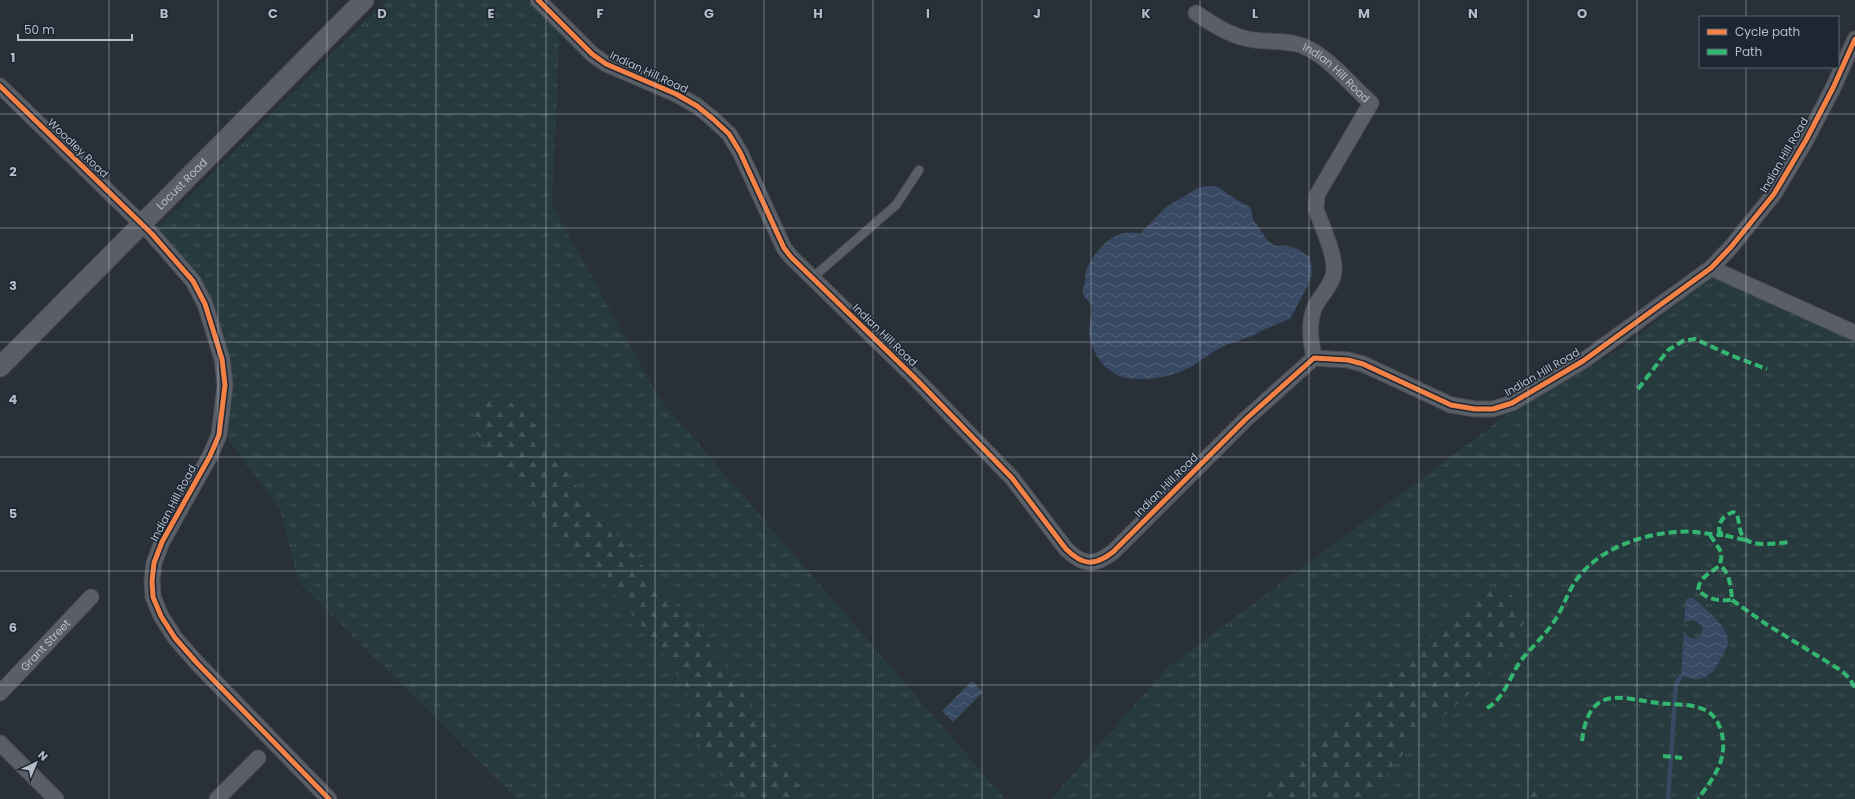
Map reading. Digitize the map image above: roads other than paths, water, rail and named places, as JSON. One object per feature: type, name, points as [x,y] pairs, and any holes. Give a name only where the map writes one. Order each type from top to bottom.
[{"type":"street","name":"Locust Road","points":[[0,367],[364,0]]},
{"type":"street","name":"Indian Hill Road","points":[[538,0],[592,54],[606,64],[676,94],[697,106],[729,134],[740,152],[784,248],[811,279],[917,380],[1012,478],[1032,501],[1074,557],[1091,563],[1103,560],[1113,552],[1246,419],[1314,358],[1348,360],[1363,364],[1451,405],[1475,409],[1493,409],[1512,403],[1583,361],[1711,268],[1731,247],[1774,194],[1829,95],[1855,38]]},
{"type":"street","name":"Indian Hill Road","points":[[1196,13],[1221,29],[1242,37],[1278,41],[1303,46],[1344,76],[1371,103],[1322,186],[1315,202],[1334,261],[1334,273],[1331,283],[1315,308],[1311,319],[1310,334],[1314,358]]},
{"type":"street","name":"Woodley Road","points":[[0,86],[142,224]]},
{"type":"street","name":"Indian Hill Road","points":[[142,224],[193,281],[205,304],[222,359],[225,385],[219,435],[210,456],[162,542],[154,563],[152,581],[153,597],[161,616],[175,638],[197,663],[329,799]]},
{"type":"street","points":[[1711,268],[1855,333]]},
{"type":"street","name":"Grant Street","points":[[0,693],[91,598]]},
{"type":"street","points":[[0,743],[56,799]]},
{"type":"street","points":[[217,799],[258,758]]},
{"type":"lane","points":[[811,279],[896,205],[919,170]]},
{"type":"water","points":[[1207,186],[1218,187],[1249,206],[1253,219],[1267,240],[1274,245],[1284,245],[1298,249],[1310,257],[1312,273],[1308,285],[1290,319],[1226,345],[1184,370],[1163,377],[1148,379],[1125,378],[1117,375],[1103,364],[1093,349],[1090,340],[1089,331],[1092,305],[1083,294],[1086,271],[1094,255],[1114,237],[1123,233],[1131,232],[1140,234],[1166,207],[1198,188]]},
{"type":"water","points":[[1693,598],[1715,618],[1725,630],[1728,642],[1727,647],[1713,671],[1705,677],[1697,679],[1681,676],[1684,632],[1690,638],[1696,639],[1700,636],[1703,629],[1695,621],[1684,622],[1686,599]]},
{"type":"water","points":[[972,681],[983,692],[953,722],[942,711]]},
{"type":"waterway","points":[[1668,799],[1676,684],[1681,676]]}]
